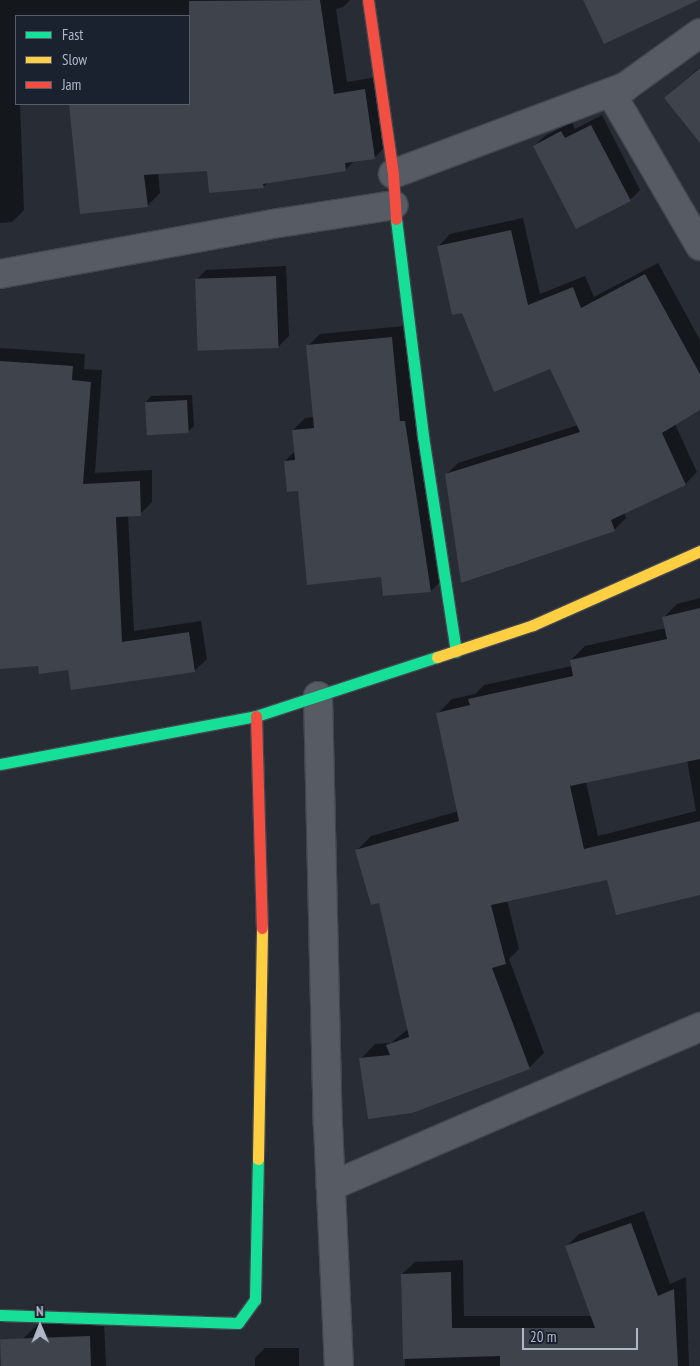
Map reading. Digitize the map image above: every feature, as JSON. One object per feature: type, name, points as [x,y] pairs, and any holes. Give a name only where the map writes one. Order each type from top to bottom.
[{"type":"street","points":[[368,0],[394,174],[394,205],[423,436],[456,651]]},
{"type":"street","points":[[394,174],[611,93],[625,86],[700,34]]},
{"type":"street","points":[[611,93],[700,246]]},
{"type":"street","points":[[0,274],[279,223],[394,205]]},
{"type":"street","points":[[0,764],[256,716],[533,625],[700,551]]},
{"type":"street","points":[[318,696],[331,1186],[339,1366]]},
{"type":"street","points":[[0,1315],[202,1324],[238,1322],[255,1300],[263,901],[256,716]]},
{"type":"street","points":[[331,1186],[700,1027]]},
{"type":"building","points":[[320,0],[334,94],[365,89],[375,159],[345,163],[346,171],[263,184],[264,188],[209,193],[207,171],[144,175],[148,207],[80,214],[69,105],[190,105],[189,1]]},
{"type":"building","points":[[583,0],[699,0],[604,44]]},
{"type":"building","points":[[700,68],[700,143],[664,98]]},
{"type":"building","points":[[591,125],[631,201],[576,229],[533,146],[561,131],[565,138]]},
{"type":"building","points":[[511,230],[528,305],[573,287],[581,308],[645,274],[700,374],[700,410],[662,433],[686,485],[611,520],[615,531],[461,583],[445,474],[580,432],[550,369],[494,392],[462,313],[452,315],[437,246]]},
{"type":"building","points":[[276,276],[279,348],[198,351],[195,279]]},
{"type":"building","points":[[392,337],[400,421],[405,421],[431,592],[383,596],[381,577],[307,585],[298,491],[287,492],[284,461],[295,460],[292,430],[314,428],[306,345]]},
{"type":"building","points":[[0,361],[73,366],[72,380],[91,382],[83,484],[140,481],[141,516],[116,517],[122,642],[189,632],[195,672],[71,690],[68,670],[39,674],[38,666],[0,669]]},
{"type":"building","points":[[187,400],[189,433],[147,435],[145,402]]},
{"type":"building","points":[[700,608],[700,759],[570,786],[584,849],[700,821],[700,895],[616,915],[607,880],[491,905],[506,964],[492,968],[530,1069],[412,1113],[368,1119],[359,1058],[390,1055],[386,1045],[409,1037],[379,903],[371,905],[355,850],[459,821],[436,713],[470,705],[468,699],[573,676],[570,660],[667,639],[662,617]]},
{"type":"building","points":[[631,1223],[658,1296],[674,1289],[678,1366],[500,1366],[500,1356],[403,1359],[401,1274],[451,1272],[452,1328],[595,1328],[565,1246]]},
{"type":"building","points":[[90,1336],[91,1366],[1,1366],[0,1339]]},
{"type":"traffic: fast","points":[[396,219],[423,436],[456,651]]},
{"type":"traffic: fast","points":[[0,764],[256,716],[437,657]]},
{"type":"traffic: fast","points":[[0,1315],[238,1323],[255,1300],[258,1159]]},
{"type":"traffic: slow","points":[[437,657],[533,625],[700,551]]},
{"type":"traffic: slow","points":[[258,1159],[262,928]]},
{"type":"traffic: jam","points":[[368,0],[393,174],[396,219]]},
{"type":"traffic: jam","points":[[256,716],[262,928]]}]
